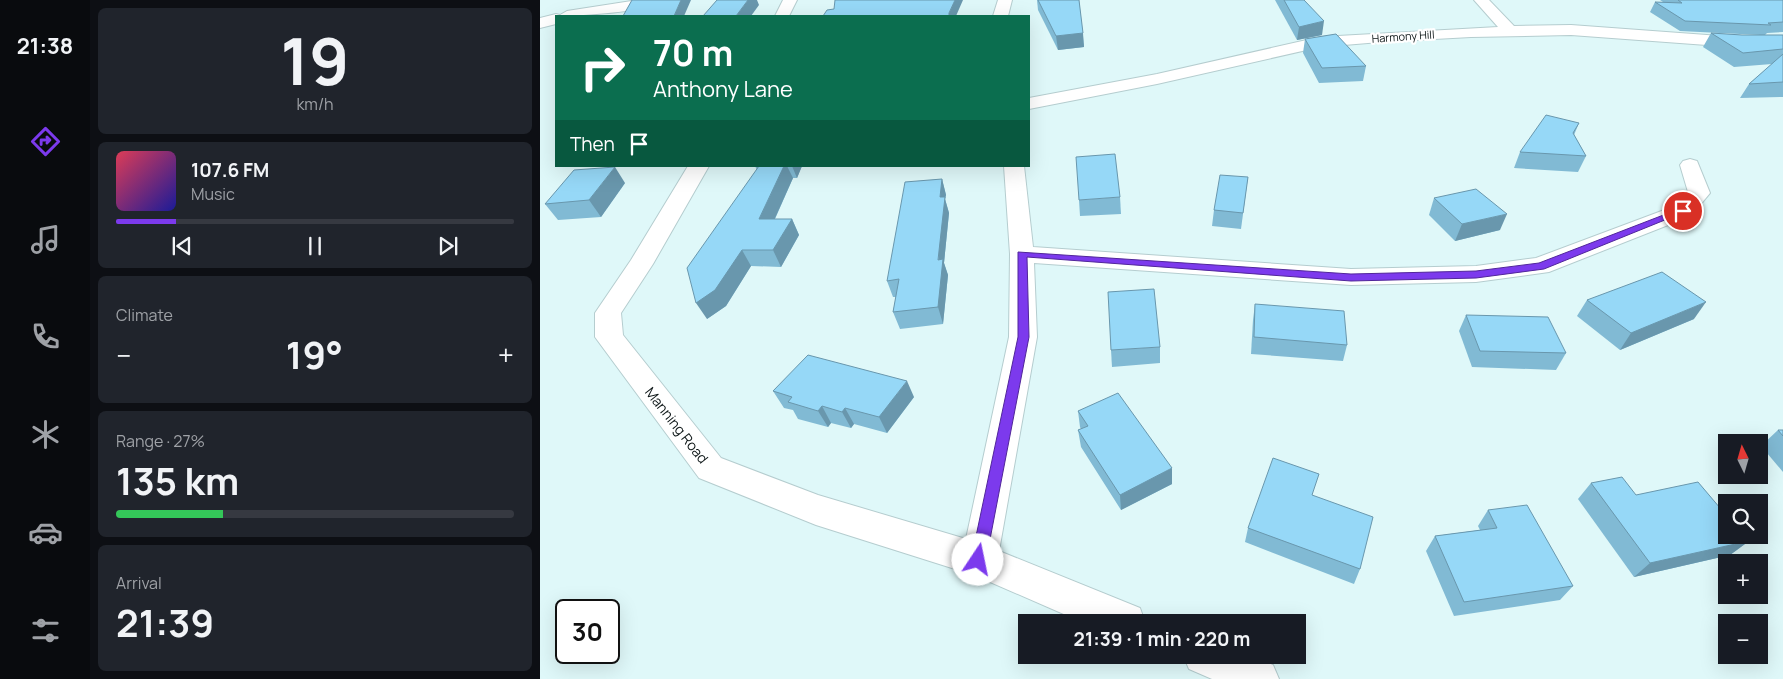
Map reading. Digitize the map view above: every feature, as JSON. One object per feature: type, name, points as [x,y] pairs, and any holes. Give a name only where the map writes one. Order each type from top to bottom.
[{"type":"street","points":[[573,15],[623,6],[680,0]]},
{"type":"street","points":[[782,15],[790,0]]},
{"type":"street","points":[[1001,15],[1005,0]]},
{"type":"street","points":[[1480,0],[1510,31]]},
{"type":"street","points":[[540,24],[555,19]]},
{"type":"street","name":"Harmony Hill","points":[[1030,104],[1157,79],[1320,42],[1380,37],[1571,30],[1734,42],[1783,42]]},
{"type":"street","points":[[1022,254],[1351,278],[1476,274],[1540,266],[1683,211],[1699,192],[1690,165]]},
{"type":"street","name":"Manning Road","points":[[698,167],[608,313],[609,337],[710,468],[816,510],[978,560],[1107,614]]},
{"type":"street","points":[[978,560],[1023,337],[1022,254],[1014,167]]},
{"type":"street","points":[[1224,664],[1259,679]]},
{"type":"building","points":[[632,0],[681,0],[674,15],[624,15]]},
{"type":"building","points":[[717,0],[748,0],[737,15],[704,15]]},
{"type":"building","points":[[835,0],[955,0],[949,15],[824,15],[827,10],[834,9]]},
{"type":"building","points":[[1038,0],[1079,0],[1083,33],[1056,36]]},
{"type":"building","points":[[1284,0],[1304,0],[1324,21],[1299,27]]},
{"type":"building","points":[[1678,0],[1783,0],[1783,22],[1768,23],[1771,25],[1685,21],[1655,2],[1682,3]]},
{"type":"building","points":[[1711,33],[1783,35],[1783,49],[1743,53]]},
{"type":"building","points":[[1336,34],[1366,66],[1322,68],[1305,39]]},
{"type":"building","points":[[1783,54],[1783,82],[1749,84]]},
{"type":"building","points":[[1546,115],[1579,123],[1573,133],[1586,156],[1520,152]]},
{"type":"building","points":[[1115,154],[1120,197],[1079,200],[1076,157]]},
{"type":"building","points":[[615,167],[589,200],[545,204],[574,170]]},
{"type":"building","points":[[758,167],[784,167],[759,219],[792,219],[773,250],[742,250],[715,290],[696,303],[687,268]]},
{"type":"building","points":[[1220,175],[1248,177],[1243,213],[1214,210]]},
{"type":"building","points":[[942,179],[940,197],[945,197],[938,260],[943,259],[938,307],[893,312],[899,279],[887,281],[905,182]]},
{"type":"building","points":[[1476,189],[1507,214],[1462,224],[1434,198]]},
{"type":"building","points":[[1662,272],[1706,302],[1631,333],[1587,300]]},
{"type":"building","points":[[1154,289],[1160,347],[1111,350],[1108,292]]},
{"type":"building","points":[[1255,304],[1344,311],[1347,345],[1254,337]]},
{"type":"building","points":[[1466,315],[1548,317],[1566,353],[1480,351]]},
{"type":"building","points":[[808,355],[907,381],[879,417],[845,408],[842,412],[822,406],[818,411],[788,402],[792,397],[773,391]]},
{"type":"building","points":[[1118,393],[1172,468],[1120,495],[1078,430],[1088,426],[1078,411]]},
{"type":"building","points":[[1273,458],[1319,474],[1312,495],[1373,517],[1360,569],[1248,528]]},
{"type":"building","points":[[1622,477],[1636,495],[1698,482],[1718,506],[1718,544],[1736,544],[1650,563],[1591,483]]},
{"type":"building","points":[[1527,505],[1573,586],[1464,602],[1435,536],[1497,528],[1488,510]]},
{"type":"route","points":[[978,560],[1023,337],[1022,254],[1351,278],[1476,274],[1540,266],[1683,211]]}]
